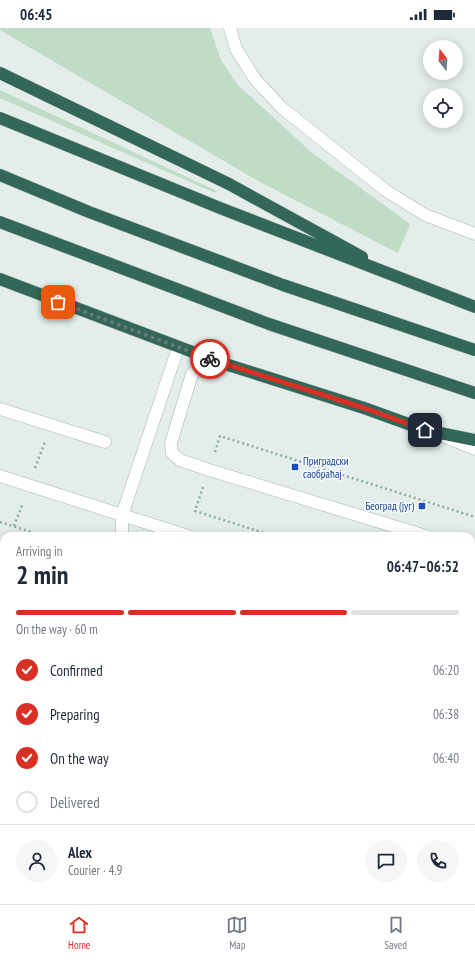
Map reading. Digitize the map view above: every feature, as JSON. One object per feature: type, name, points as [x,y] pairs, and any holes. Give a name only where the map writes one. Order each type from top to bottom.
[{"type":"highway","points":[[0,73],[229,184],[401,278]]},
{"type":"highway","points":[[0,118],[220,208],[475,307]]},
{"type":"highway","points":[[0,175],[89,212],[283,285],[475,350]]},
{"type":"highway","points":[[0,222],[269,324],[475,393]]},
{"type":"highway","points":[[0,279],[178,348],[219,362],[364,408],[425,430],[475,440]]},
{"type":"street","points":[[230,28],[236,49],[251,73],[282,108],[385,190],[425,215],[475,234]]},
{"type":"street","points":[[122,532],[122,515],[178,348]]},
{"type":"street","points":[[219,362],[202,365],[192,374],[171,443],[172,453],[180,460],[210,470],[413,532]]},
{"type":"street","points":[[0,409],[105,442]]},
{"type":"street","points":[[425,430],[475,449]]},
{"type":"street","points":[[0,476],[175,532]]},
{"type":"path","points":[[0,522],[31,532]]},
{"type":"green space","points":[[0,28],[210,28],[221,60],[237,84],[311,152],[410,224],[398,253],[260,182],[0,30]]},
{"type":"green space","points":[[0,90],[217,191],[215,193],[0,98]]},
{"type":"way so far","points":[[58,302],[210,359]]},
{"type":"place","name":"Приградски саобраћај","points":[[295,467]]},
{"type":"place","name":"Београд (југ)","points":[[422,506]]},
{"type":"route","points":[[210,359],[364,408],[425,430]]}]
